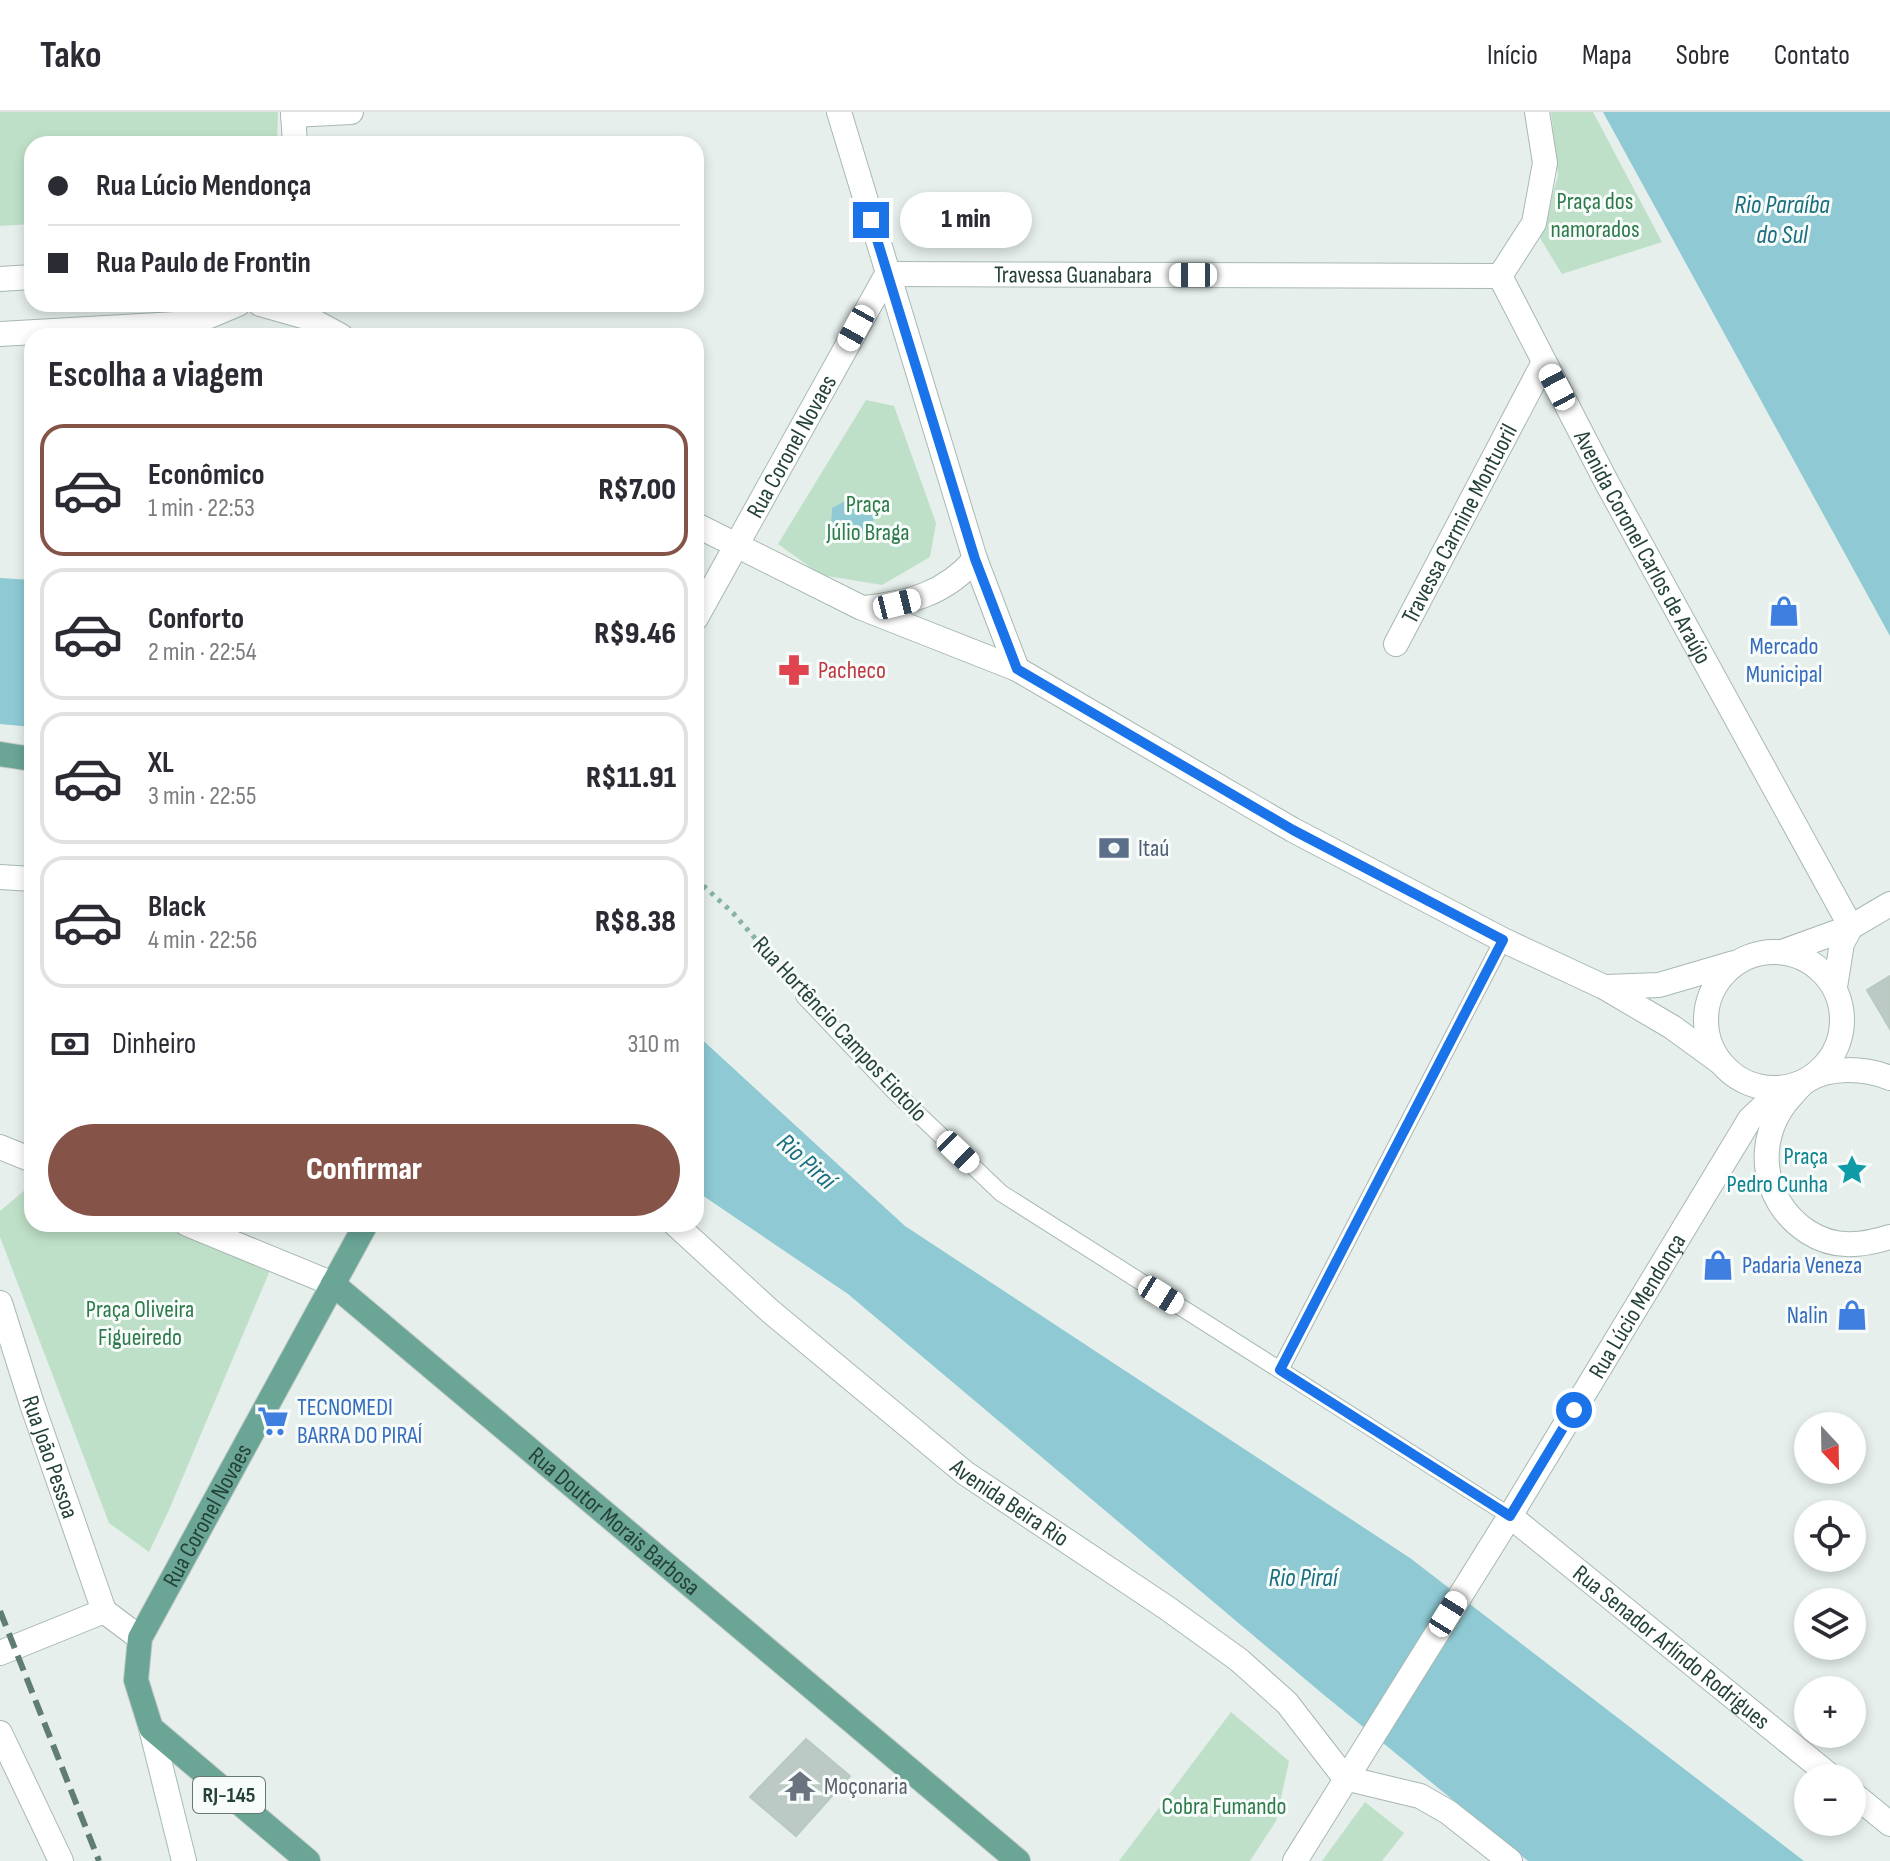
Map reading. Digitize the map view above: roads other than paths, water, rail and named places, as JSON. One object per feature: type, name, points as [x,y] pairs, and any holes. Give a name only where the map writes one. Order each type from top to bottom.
[{"type":"main road","points":[[0,754],[24,758]]},
{"type":"main road","name":"Rua Coronel Novaes","points":[[140,1638],[362,1232]]},
{"type":"main road","name":"Rua Doutor Morais Barbosa","points":[[333,1284],[1018,1861]]},
{"type":"main road","points":[[140,1638],[136,1680],[151,1728]]},
{"type":"main road","name":"RJ-145","points":[[151,1728],[308,1861]]},
{"type":"street","points":[[294,136],[293,113],[351,112]]},
{"type":"street","points":[[839,112],[975,559],[1017,669]]},
{"type":"street","points":[[1500,276],[1534,223],[1545,163],[1537,112]]},
{"type":"street","name":"Travessa Guanabara","points":[[887,274],[1500,276]]},
{"type":"street","name":"Rua Coronel Novaes","points":[[704,604],[887,274]]},
{"type":"street","name":"Avenida Coronel Carlos de Araújo","points":[[1500,276],[1607,483],[1851,927]]},
{"type":"street","points":[[0,279],[24,278]]},
{"type":"street","points":[[105,328],[193,323],[219,312]]},
{"type":"street","points":[[308,312],[330,328]]},
{"type":"street","points":[[0,334],[24,333]]},
{"type":"street","name":"Travessa Carmine Montuoril","points":[[1396,644],[1544,362]]},
{"type":"street","points":[[704,529],[862,608],[1017,669],[1293,830],[1503,940],[1604,987],[1672,1027],[1728,1070],[1758,1087],[1781,1088],[1831,1072],[1860,1070],[1890,1078]]},
{"type":"street","points":[[862,608],[924,597],[950,584],[975,559]]},
{"type":"street","points":[[0,877],[24,878]]},
{"type":"street","points":[[1604,987],[1659,985],[1760,953],[1782,952],[1851,927],[1890,904]]},
{"type":"street","points":[[1835,987],[1842,943],[1851,927]]},
{"type":"street","points":[[1782,952],[1803,958],[1822,970],[1835,987],[1842,1008],[1842,1030],[1835,1051],[1822,1069],[1786,1102],[1771,1124],[1766,1150],[1767,1176],[1777,1202],[1793,1222],[1816,1237],[1841,1245],[1868,1244],[1890,1237]]},
{"type":"street","points":[[1738,961],[1721,977],[1709,997],[1705,1020],[1709,1042],[1747,1095],[1750,1119]]},
{"type":"street","name":"Rua Lúcio Mendonça","points":[[1295,1861],[1510,1516],[1750,1119],[1765,1105],[1806,1081]]},
{"type":"street","points":[[0,1147],[24,1157]]},
{"type":"street","name":"Rua Doutor Morais Barbosa","points":[[206,1232],[333,1284]]},
{"type":"street","name":"Avenida Beira Rio","points":[[684,1232],[770,1311],[965,1473],[1239,1660],[1287,1703],[1350,1769]]},
{"type":"street","name":"Rua João Pessoa","points":[[0,1303],[104,1611]]},
{"type":"street","name":"Rua Senador Arlíndo Rodrigues","points":[[1510,1516],[1816,1764]]},
{"type":"street","points":[[0,1653],[104,1611],[140,1638]]},
{"type":"street","points":[[151,1728],[184,1861]]},
{"type":"street","points":[[0,1733],[61,1861]]},
{"type":"street","points":[[1350,1769],[1420,1796],[1448,1812],[1510,1861]]},
{"type":"street","points":[[1866,1804],[1890,1824]]},
{"type":"lane","points":[[1280,1370],[1503,940]]},
{"type":"lane","name":"Rua Hortêncio Campos Eiotolo","points":[[804,996],[894,1091],[1001,1193],[1510,1516]]},
{"type":"water","name":"Rio Paraíba do Sul","points":[[1603,112],[1890,112],[1890,636]]},
{"type":"water","points":[[849,499],[864,499],[874,512],[871,529],[868,535],[858,540],[834,539],[832,508]]},
{"type":"water","points":[[0,578],[24,580],[24,726],[0,724]]},
{"type":"water","name":"Rio Piraí","points":[[704,1041],[905,1226],[1410,1558],[1804,1861],[1528,1861],[1324,1695],[848,1294],[704,1196]]},
{"type":"railway","points":[[0,1611],[99,1861]]},
{"type":"place","name":"Mercado Municipal","points":[[1784,611]]},
{"type":"place","name":"Pacheco","points":[[794,670]]},
{"type":"place","name":"Itaú","points":[[1114,848]]},
{"type":"place","name":"Praça Pedro Cunha","points":[[1852,1170]]},
{"type":"place","name":"Padaria Veneza","points":[[1718,1265]]},
{"type":"place","name":"Nalin","points":[[1852,1315]]},
{"type":"place","name":"TECNOMEDI BARRA DO PIRAÍ","points":[[273,1421]]},
{"type":"place","name":"Moçonaria","points":[[800,1786]]},
{"type":"park label","name":"Praça dos namorados","points":[[1595,215]]},
{"type":"park label","name":"Praça Júlio Braga","points":[[868,518]]},
{"type":"park label","name":"Praça Oliveira Figueiredo","points":[[140,1323]]},
{"type":"park label","name":"Cobra Fumando","points":[[1224,1806]]}]
